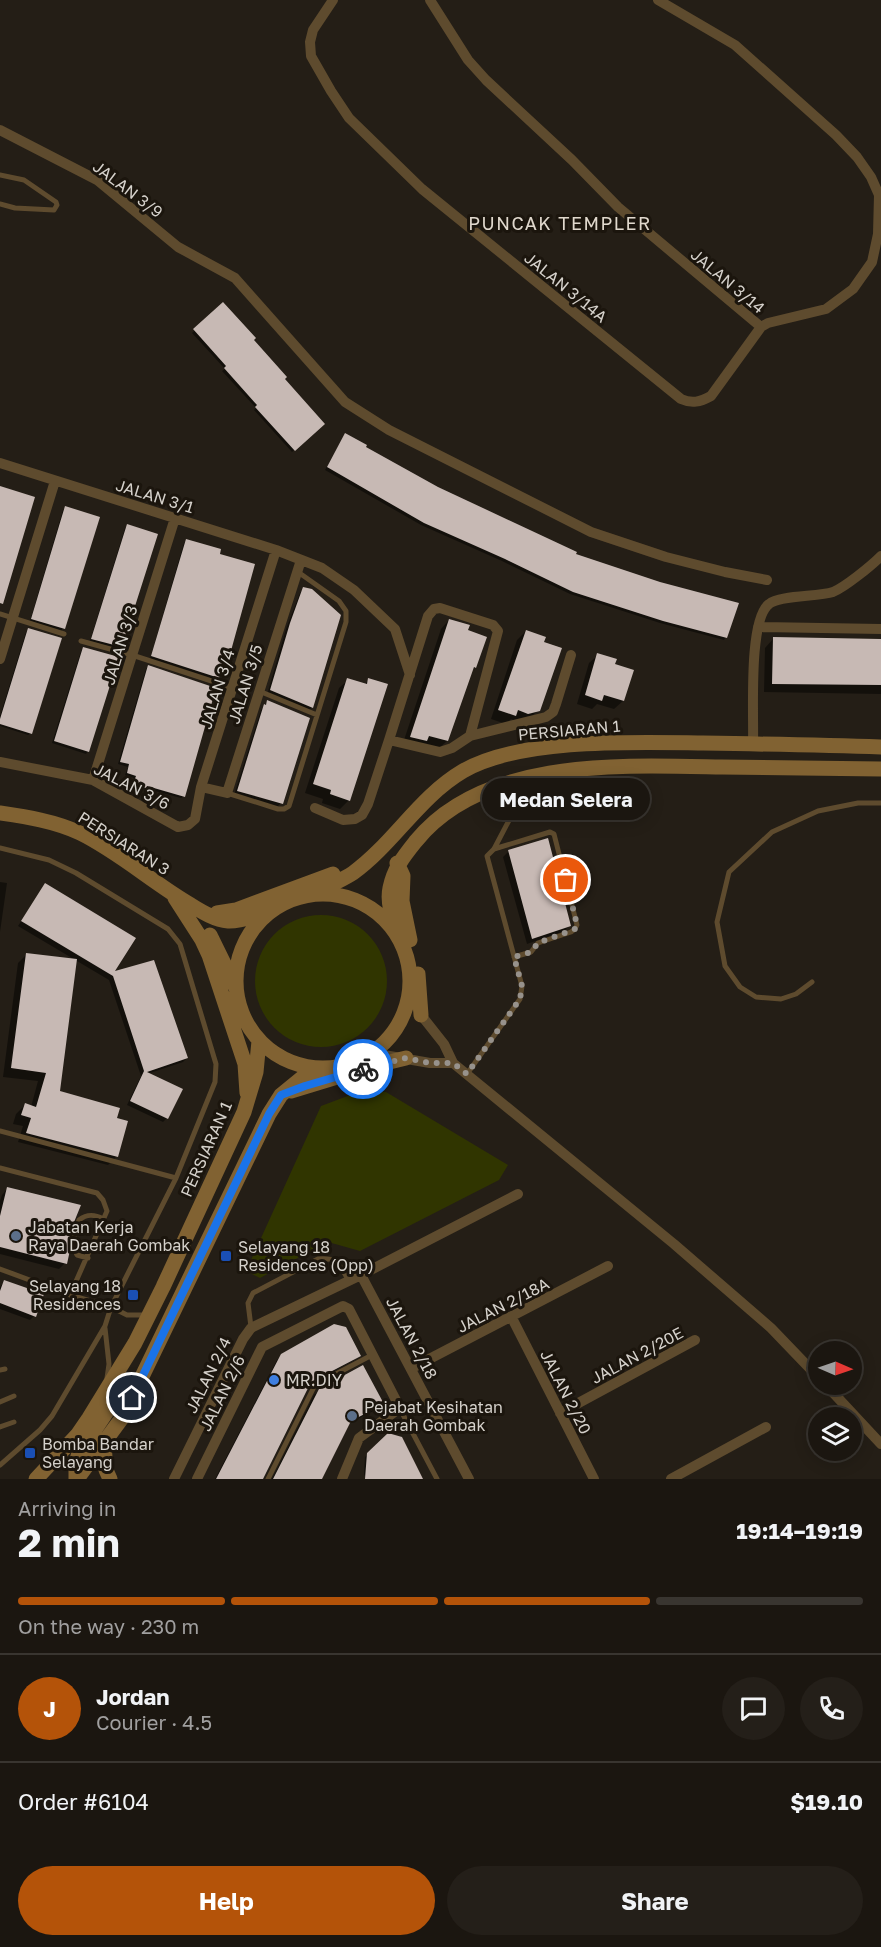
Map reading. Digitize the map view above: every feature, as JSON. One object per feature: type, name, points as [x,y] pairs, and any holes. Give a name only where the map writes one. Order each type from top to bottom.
[{"type":"main road","name":"PERSIARAN 1","points":[[309,895],[336,884],[371,858],[428,798],[463,772],[489,760],[516,753],[603,743],[881,747]]},
{"type":"main road","points":[[402,945],[390,925],[373,910],[353,899],[331,894],[309,895],[289,900],[271,911],[255,926],[243,945],[237,966],[236,988],[247,1025],[265,1047],[288,1061],[314,1068],[334,1068],[354,1063],[372,1053],[390,1036],[403,1015],[409,990],[407,960],[390,907],[390,889],[398,863],[441,815],[497,787],[536,775],[570,769],[604,767],[881,769]]},
{"type":"main road","name":"PERSIARAN 3","points":[[0,813],[40,819],[81,834],[173,896],[205,914],[228,921],[271,911]]},
{"type":"main road","points":[[205,914],[236,910],[371,858]]},
{"type":"main road","points":[[398,863],[403,876],[402,901],[405,921],[418,971],[421,1015]]},
{"type":"main road","points":[[173,896],[202,940],[209,956],[245,1064],[248,1101]]},
{"type":"main road","name":"PERSIARAN 3","points":[[190,905],[212,938],[236,988]]},
{"type":"main road","name":"PERSIARAN 1","points":[[36,1479],[78,1434],[105,1395],[135,1343],[248,1101],[256,1072],[259,1041]]},
{"type":"main road","points":[[281,1095],[305,1086],[406,1058]]},
{"type":"main road","points":[[77,1479],[122,1418],[269,1114],[281,1095],[314,1068]]},
{"type":"main road","points":[[77,1479],[76,1462],[79,1453],[121,1387],[135,1343]]},
{"type":"main road","points":[[104,1444],[106,1470],[110,1479]]},
{"type":"street","name":"JALAN 3/14A","points":[[333,0],[313,30],[310,42],[311,56],[349,118],[422,189],[681,399],[689,403],[702,401],[711,396],[761,327]]},
{"type":"street","name":"JALAN 3/14","points":[[430,0],[468,60],[486,80],[572,160],[618,207],[761,327],[768,323],[826,309],[853,289],[872,262],[878,234],[879,195],[871,177],[836,135],[735,45],[658,0]]},
{"type":"street","name":"JALAN 3/9","points":[[2,135],[97,180],[178,247],[235,278],[345,402],[388,429],[591,532],[666,557],[767,580]]},
{"type":"street","name":"JALAN 3/1","points":[[0,463],[276,550],[322,568],[354,590],[395,629],[410,675]]},
{"type":"street","points":[[0,659],[55,481]]},
{"type":"street","name":"JALAN 3/3","points":[[93,780],[175,518]]},
{"type":"street","name":"JALAN 3/4","points":[[178,827],[188,825],[195,819],[201,787],[276,550]]},
{"type":"street","points":[[753,744],[755,639],[763,610],[771,602],[833,591],[881,556]]},
{"type":"street","name":"JALAN 3/5","points":[[227,793],[301,560]]},
{"type":"street","points":[[315,808],[343,820],[355,819],[362,815],[368,804],[428,616],[434,609],[440,608],[493,625],[498,631],[470,736]]},
{"type":"street","points":[[758,627],[881,629]]},
{"type":"street","points":[[389,740],[440,752],[452,748],[470,736],[546,717],[553,712],[571,655]]},
{"type":"street","name":"JALAN 3/6","points":[[0,762],[93,780],[178,827]]},
{"type":"street","points":[[201,787],[227,793]]},
{"type":"street","points":[[409,990],[421,1015],[444,1044],[453,1063],[674,1245],[771,1328],[808,1367]]},
{"type":"street","points":[[372,1053],[430,1063],[453,1063]]},
{"type":"street","name":"JALAN 2/4","points":[[174,1479],[243,1339],[251,1328],[362,1275],[518,1194]]},
{"type":"street","name":"JALAN 2/18A","points":[[412,1368],[512,1318],[608,1266]]},
{"type":"street","name":"JALAN 2/18","points":[[362,1275],[469,1479]]},
{"type":"street","name":"JALAN 2/6","points":[[197,1479],[261,1347],[343,1306],[347,1307],[374,1354],[400,1408]]},
{"type":"street","name":"JALAN 2/20","points":[[512,1318],[594,1479]]},
{"type":"street","name":"JALAN 2/20E","points":[[560,1413],[695,1340]]},
{"type":"street","points":[[835,1395],[881,1444]]},
{"type":"street","points":[[347,1476],[359,1438],[400,1408]]},
{"type":"street","points":[[671,1479],[766,1427]]},
{"type":"lane","points":[[0,175],[24,180],[56,201],[57,205],[54,210],[15,208],[0,204]]},
{"type":"lane","points":[[227,793],[278,809],[289,806],[346,622],[346,611],[339,601],[296,571]]},
{"type":"lane","points":[[0,614],[64,634]]},
{"type":"lane","points":[[81,641],[232,688]]},
{"type":"lane","points":[[259,691],[317,715]]},
{"type":"lane","points":[[467,1074],[520,999],[522,986],[487,856],[492,851],[526,786],[536,775]]},
{"type":"lane","points":[[812,982],[796,994],[781,999],[756,997],[740,987],[725,966],[717,922],[729,872],[772,832],[818,811],[858,803],[881,803]]},
{"type":"lane","points":[[492,851],[550,832],[554,834],[577,925],[571,932],[538,943],[531,952],[514,957]]},
{"type":"lane","points":[[0,848],[49,860],[76,873],[168,929],[180,944],[216,1064],[215,1082],[176,1178],[111,1307],[105,1326],[52,1416],[40,1430],[0,1465]]},
{"type":"lane","points":[[0,1131],[176,1178]]},
{"type":"lane","points":[[0,1168],[97,1193],[103,1200],[107,1211],[70,1295]]},
{"type":"lane","points":[[88,1258],[77,1255],[75,1251],[74,1236],[79,1220],[89,1215],[96,1215],[103,1219]]},
{"type":"lane","points":[[251,1328],[249,1303],[253,1293],[318,1259],[329,1258],[337,1261],[349,1281]]},
{"type":"lane","points":[[0,1269],[70,1295],[111,1307],[127,1315],[149,1314]]},
{"type":"lane","points":[[105,1326],[109,1364],[105,1395]]},
{"type":"lane","points":[[268,1479],[315,1385],[374,1354]]},
{"type":"lane","points":[[0,1402],[14,1396]]},
{"type":"lane","points":[[400,1408],[437,1479]]},
{"type":"lane","points":[[0,1427],[14,1422]]},
{"type":"green space","points":[[321,915],[346,920],[368,934],[382,956],[387,981],[382,1006],[368,1028],[346,1042],[321,1047],[296,1042],[274,1028],[260,1006],[255,981],[260,956],[274,934],[296,920]]},
{"type":"green space","points":[[361,1091],[386,1092],[508,1165],[499,1180],[360,1251],[328,1242],[260,1278],[246,1271],[321,1106]]},
{"type":"building","points":[[223,302],[256,338],[254,340],[287,377],[285,379],[325,424],[295,451],[255,407],[257,405],[224,368],[226,366],[193,329]]},
{"type":"building","points":[[345,433],[438,487],[577,552],[576,554],[660,582],[739,603],[727,638],[663,621],[573,592],[424,523],[327,467]]},
{"type":"building","points":[[0,486],[35,497],[3,604],[0,603]]},
{"type":"building","points":[[65,506],[100,517],[65,629],[31,619]]},
{"type":"building","points":[[127,524],[158,534],[122,647],[91,639]]},
{"type":"building","points":[[186,539],[221,549],[220,554],[255,564],[224,676],[220,675],[219,678],[151,656]]},
{"type":"building","points":[[303,587],[312,589],[341,615],[313,708],[270,690]]},
{"type":"building","points":[[449,619],[470,625],[468,630],[487,637],[448,741],[429,736],[427,741],[410,737]]},
{"type":"building","points":[[28,628],[62,638],[32,734],[0,724]]},
{"type":"building","points":[[526,630],[546,637],[544,642],[562,648],[540,711],[528,714],[518,710],[516,716],[498,710]]},
{"type":"building","points":[[773,637],[881,639],[881,685],[772,684]]},
{"type":"building","points":[[83,647],[119,657],[89,752],[54,741]]},
{"type":"building","points":[[597,653],[617,659],[615,664],[634,670],[624,701],[604,695],[602,701],[585,695]]},
{"type":"building","points":[[148,665],[216,688],[185,797],[133,784],[136,776],[127,773],[129,764],[120,762]]},
{"type":"building","points":[[347,678],[367,684],[368,678],[388,684],[350,801],[330,794],[331,790],[313,784]]},
{"type":"building","points":[[267,700],[310,718],[283,804],[237,791]]},
{"type":"building","points":[[548,838],[571,926],[532,939],[508,850]]},
{"type":"building","points":[[45,883],[136,938],[115,971],[154,960],[188,1058],[147,1072],[183,1089],[168,1119],[130,1101],[144,1071],[113,976],[21,921]]},
{"type":"building","points":[[26,953],[77,959],[60,1091],[120,1108],[117,1118],[128,1121],[118,1157],[26,1133],[31,1118],[21,1115],[25,1103],[36,1107],[46,1073],[11,1068]]},
{"type":"building","points":[[7,1187],[81,1205],[70,1232],[67,1264],[0,1247],[0,1216]]},
{"type":"building","points":[[4,1280],[44,1294],[36,1317],[0,1303],[0,1291]]},
{"type":"building","points":[[334,1324],[346,1327],[361,1356],[311,1382],[263,1479],[216,1479],[281,1354]]},
{"type":"building","points":[[363,1365],[384,1404],[351,1421],[322,1479],[273,1479],[319,1389]]},
{"type":"building","points":[[388,1433],[402,1437],[423,1479],[365,1479],[367,1453]]},
{"type":"way so far","points":[[363,1069],[406,1058],[430,1063],[453,1063],[467,1074],[520,999],[522,986],[514,957],[531,952],[538,943],[575,929],[577,925],[566,880]]},
{"type":"place","name":"Medan Selera","points":[[566,880]]},
{"type":"place","name":"Jabatan Kerja Raya Daerah Gombak","points":[[16,1236]]},
{"type":"place","name":"Selayang 18 Residences (Opp)","points":[[226,1256]]},
{"type":"place","name":"Selayang 18 Residences","points":[[133,1295]]},
{"type":"place","name":"MR.DIY","points":[[274,1380]]},
{"type":"place","name":"Pejabat Kesihatan Daerah Gombak","points":[[352,1416]]},
{"type":"place","name":"Bomba Bandar Selayang","points":[[30,1453]]},
{"type":"district","name":"PUNCAK TEMPLER","points":[[560,224]]},
{"type":"route","points":[[132,1398],[269,1114],[281,1095],[363,1069]]}]
